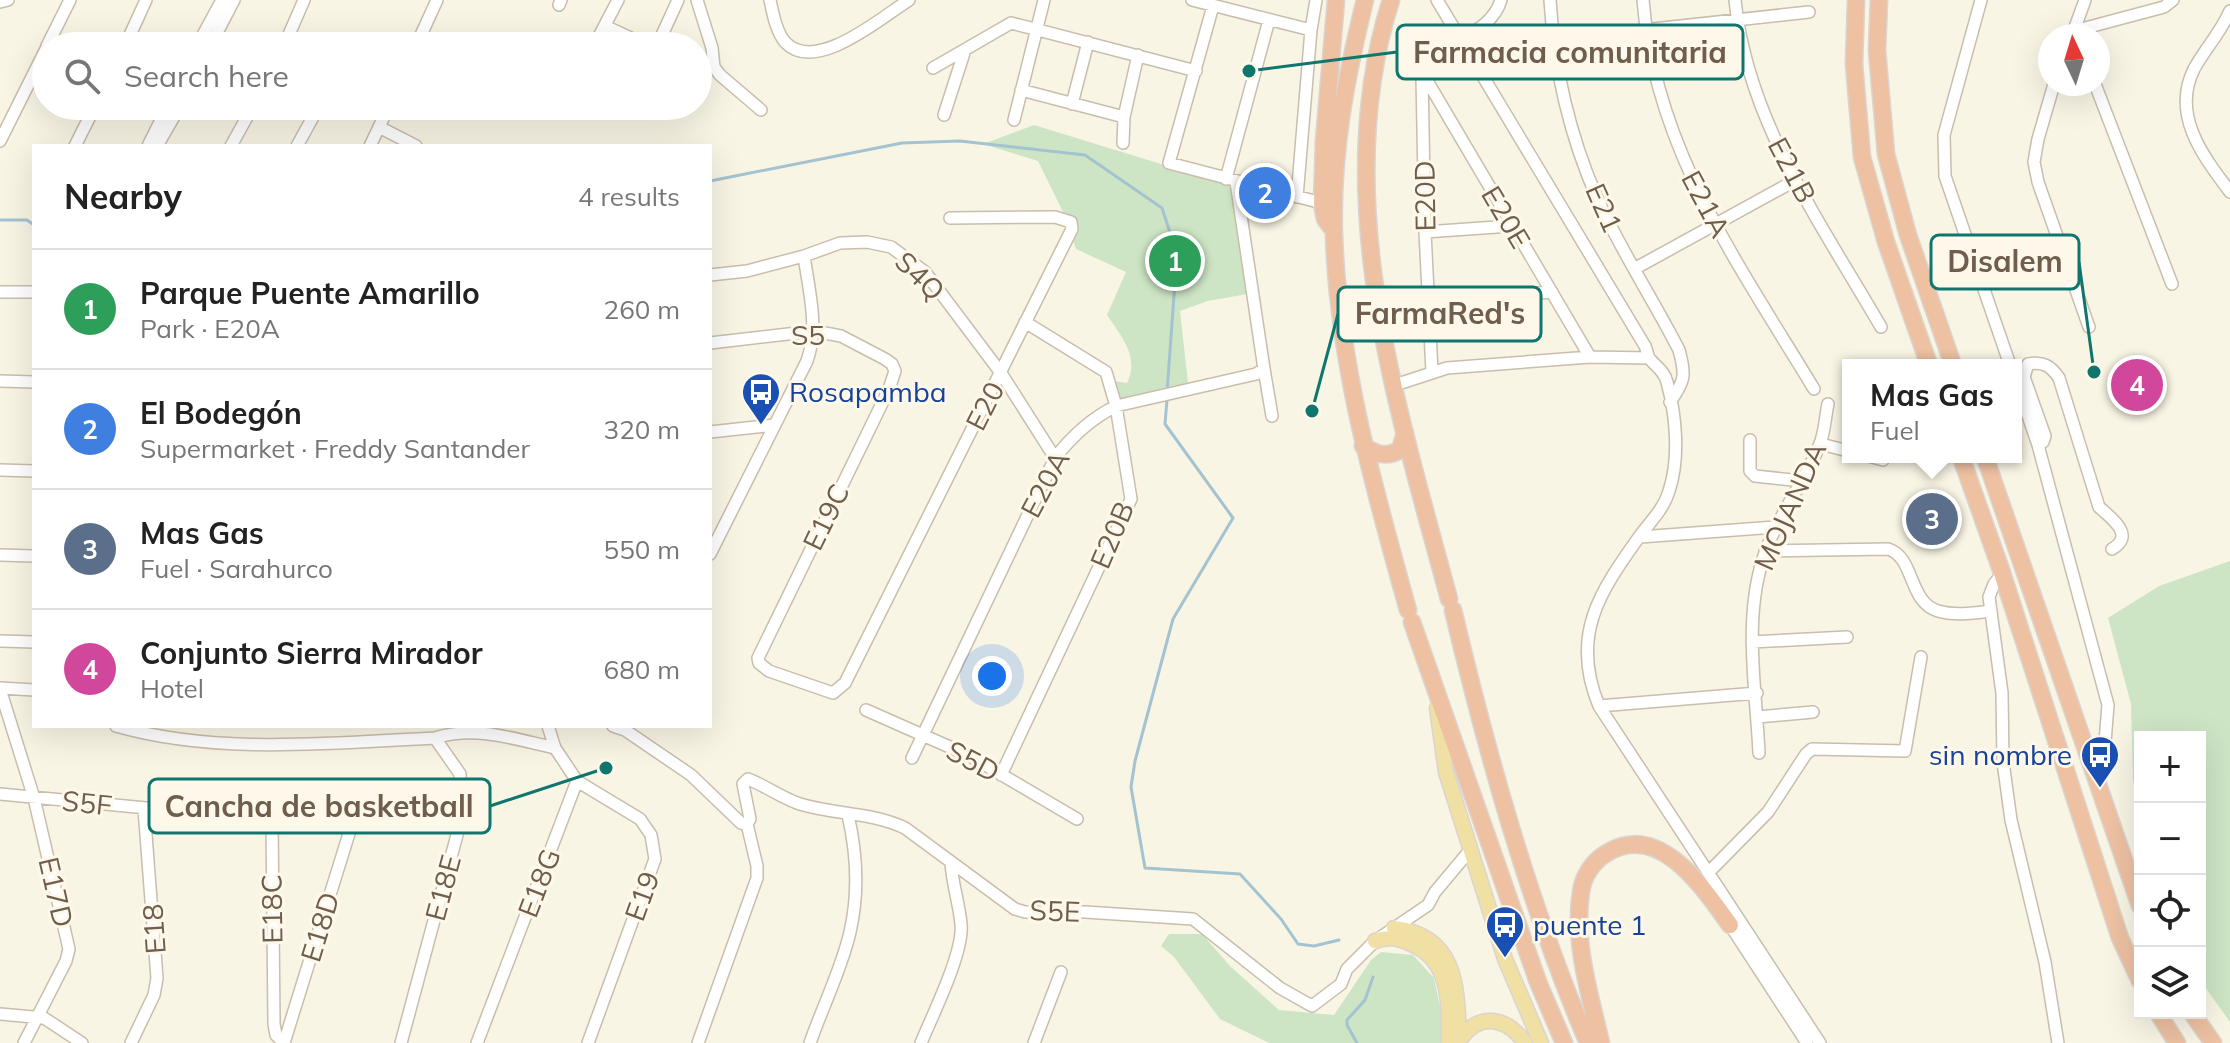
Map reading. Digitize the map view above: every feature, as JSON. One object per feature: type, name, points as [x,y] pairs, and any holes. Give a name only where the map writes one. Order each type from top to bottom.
[{"type":"highway","points":[[1334,232],[1325,219],[1322,203],[1336,0]]},
{"type":"highway","points":[[1365,0],[1343,96],[1334,232],[1342,322],[1363,446],[1410,616],[1538,982],[1564,1043]]},
{"type":"highway","points":[[1391,0],[1375,70],[1368,129],[1366,189],[1369,249],[1377,308],[1406,431],[1501,791],[1559,974],[1588,1043]]},
{"type":"highway","points":[[1856,0],[1854,64],[1862,157],[1886,242],[1927,359]]},
{"type":"highway","points":[[1879,0],[1877,50],[1886,154],[1908,235],[1951,359]]},
{"type":"highway","points":[[1363,446],[1376,454],[1393,454],[1400,450],[1406,431]]},
{"type":"highway","points":[[1963,463],[2120,938],[2134,968]]},
{"type":"highway","points":[[1987,463],[2134,888]]},
{"type":"highway","points":[[1474,799],[1501,791]]},
{"type":"highway","points":[[1601,1043],[1582,958],[1579,928],[1583,881],[1601,856],[1612,849],[1634,844],[1652,846],[1669,855],[1708,895],[1730,925]]},
{"type":"highway","points":[[2162,1019],[2177,1043]]},
{"type":"highway","points":[[2196,1019],[2213,1043]]},
{"type":"main road","points":[[1434,683],[1446,772],[1505,959],[1541,1043]]},
{"type":"main road","points":[[1394,928],[1405,929],[1428,940],[1449,960],[1457,998],[1456,1042]]},
{"type":"main road","points":[[1375,941],[1386,937],[1417,946],[1439,966],[1456,1042]]},
{"type":"main road","points":[[1456,1042],[1476,1023],[1489,1020],[1509,1027],[1525,1043]]},
{"type":"street","points":[[0,2],[8,0]]},
{"type":"street","points":[[54,32],[70,0]]},
{"type":"street","points":[[131,32],[146,0]]},
{"type":"street","points":[[205,32],[222,0]]},
{"type":"street","points":[[217,32],[234,0]]},
{"type":"street","points":[[290,32],[304,0]]},
{"type":"street","points":[[422,32],[437,0]]},
{"type":"street","points":[[602,32],[618,0]]},
{"type":"street","points":[[663,32],[678,0]]},
{"type":"street","points":[[697,0],[707,32]]},
{"type":"street","points":[[770,0],[784,40],[795,49],[810,52],[839,45],[906,1]]},
{"type":"street","points":[[1014,120],[1044,0]]},
{"type":"street","points":[[1192,0],[1213,6],[1238,6],[1269,20],[1311,30]]},
{"type":"street","points":[[1297,197],[1316,0]]},
{"type":"street","points":[[1437,0],[1645,346],[1649,358]]},
{"type":"street","points":[[1422,77],[1432,60],[1486,24],[1497,12],[1501,0]]},
{"type":"street","name":"E21","points":[[1550,0],[1552,40],[1569,120],[1592,184],[1682,360],[1682,385],[1670,402]]},
{"type":"street","name":"E21A","points":[[1643,0],[1645,30],[1668,121],[1688,172],[1714,224],[1814,389]]},
{"type":"street","name":"E21B","points":[[1735,0],[1746,62],[1767,122],[1796,180],[1881,327]]},
{"type":"street","points":[[1981,0],[1944,135],[1945,176],[2008,359]]},
{"type":"street","points":[[2078,24],[2085,0]]},
{"type":"street","points":[[2108,24],[2164,7],[2173,0]]},
{"type":"street","points":[[1213,6],[1169,163],[1322,203]]},
{"type":"street","points":[[2230,11],[2195,67],[2187,92],[2187,118],[2197,145],[2230,192]]},
{"type":"street","points":[[1552,40],[1809,12]]},
{"type":"street","points":[[1269,20],[1231,180],[1272,416]]},
{"type":"street","points":[[933,68],[1011,23],[1196,71]]},
{"type":"street","points":[[605,26],[618,32]]},
{"type":"street","points":[[1072,104],[1088,42]]},
{"type":"street","points":[[712,50],[714,67],[720,75],[761,110]]},
{"type":"street","points":[[944,115],[965,50]]},
{"type":"street","points":[[1123,143],[1124,117],[1138,55]]},
{"type":"street","points":[[0,141],[32,77]]},
{"type":"street","name":"E20E","points":[[1422,77],[1429,84],[1590,357]]},
{"type":"street","name":"E20D","points":[[1422,77],[1432,372]]},
{"type":"street","points":[[1021,90],[1124,117]]},
{"type":"street","points":[[2051,96],[2034,162],[2038,182],[2089,327]]},
{"type":"street","points":[[2100,96],[2172,284]]},
{"type":"street","points":[[76,144],[88,120]]},
{"type":"street","points":[[149,144],[161,120]]},
{"type":"street","points":[[158,144],[172,120]]},
{"type":"street","points":[[232,144],[245,120]]},
{"type":"street","points":[[298,144],[311,120]]},
{"type":"street","points":[[371,144],[382,120]]},
{"type":"street","points":[[379,127],[412,144]]},
{"type":"street","points":[[1634,269],[1796,180]]},
{"type":"street","name":"E20","points":[[833,693],[845,683],[1072,229],[1071,222],[1055,217],[950,218]]},
{"type":"street","points":[[1425,232],[1511,226]]},
{"type":"street","name":"S4Q","points":[[712,275],[747,271],[840,243],[867,242],[891,247],[925,272],[1001,373],[1055,458]]},
{"type":"street","points":[[712,550],[807,361],[814,331],[804,256]]},
{"type":"street","points":[[0,292],[32,292]]},
{"type":"street","points":[[1429,301],[1552,292]]},
{"type":"street","name":"E20B","points":[[1001,775],[1131,499],[1118,406],[1106,372],[1025,322]]},
{"type":"street","name":"S5","points":[[712,343],[814,331],[841,336],[885,359],[895,371]]},
{"type":"street","points":[[1395,385],[1447,368],[1590,357],[1649,358],[1657,363],[1666,379],[1675,456],[1669,494],[1599,597],[1589,626],[1587,660],[1590,678],[1599,706],[1820,1043]]},
{"type":"street","points":[[2038,445],[2045,436],[2024,377],[2028,364],[2037,363],[2045,364],[2059,378],[2099,507],[2114,518],[2122,531],[2122,538],[2112,549]]},
{"type":"street","name":"E20A","points":[[912,758],[1055,458],[1069,440],[1102,413],[1118,406],[1256,374],[1264,369]]},
{"type":"street","name":"E19C","points":[[833,693],[769,671],[759,663],[760,651],[889,389],[895,371]]},
{"type":"street","points":[[0,381],[32,382]]},
{"type":"street","points":[[2022,398],[2038,445],[2108,705],[2105,742],[2096,777]]},
{"type":"street","name":"MOJANDA","points":[[1759,753],[1752,642],[1756,592],[1765,551],[1775,527],[1821,444],[1828,404]]},
{"type":"street","points":[[712,432],[774,425]]},
{"type":"street","points":[[1750,440],[1750,471],[1755,476],[1802,481]]},
{"type":"street","points":[[1821,444],[1842,449]]},
{"type":"street","points":[[0,470],[32,471]]},
{"type":"street","points":[[1640,537],[1775,527]]},
{"type":"street","points":[[1765,551],[1888,549],[1901,558],[1917,594],[1926,606],[1951,613],[1990,611]]},
{"type":"street","points":[[0,555],[32,556]]},
{"type":"street","points":[[2002,574],[1989,597],[2002,693],[2003,762],[2011,820],[2045,962],[2058,1043]]},
{"type":"street","points":[[1752,642],[1847,637]]},
{"type":"street","points":[[0,641],[32,642]]},
{"type":"street","points":[[1709,872],[1768,812],[1812,749],[1905,751],[1921,657]]},
{"type":"street","points":[[0,689],[32,690]]},
{"type":"street","name":"E17D","points":[[0,689],[34,798],[69,949],[66,961],[24,1043]]},
{"type":"street","points":[[1599,706],[1757,693]]},
{"type":"street","name":"S5D","points":[[866,710],[970,756],[1077,819]]},
{"type":"street","points":[[1757,717],[1813,712]]},
{"type":"street","points":[[126,728],[184,740],[299,745],[435,738],[478,731],[555,748]]},
{"type":"street","points":[[549,728],[555,748],[577,781]]},
{"type":"street","points":[[619,728],[691,775],[737,821],[747,824],[757,866],[754,891],[698,1043]]},
{"type":"street","name":"E18E","points":[[401,1043],[461,820],[463,798],[460,774],[435,738]]},
{"type":"street","name":"S5E","points":[[747,824],[751,816],[743,784],[748,779],[799,803],[848,815],[886,818],[905,828],[1015,909],[1025,912],[1085,912],[1193,919],[1280,988],[1312,1006],[1341,984],[1347,969],[1375,941],[1428,905],[1471,849]]},
{"type":"street","name":"E18G","points":[[477,1043],[577,781]]},
{"type":"street","name":"E19","points":[[577,781],[640,819],[651,835],[655,859],[588,1043]]},
{"type":"street","name":"S5F","points":[[0,794],[272,820],[302,813],[356,811],[461,820]]},
{"type":"street","name":"E18","points":[[131,1043],[154,995],[157,978],[144,809]]},
{"type":"street","name":"E18D","points":[[284,1043],[356,811]]},
{"type":"street","points":[[810,1043],[850,933],[857,881],[848,815]]},
{"type":"street","name":"E18C","points":[[272,820],[274,1024],[276,1035],[284,1043]]},
{"type":"street","points":[[921,1043],[959,946],[961,925],[951,862]]},
{"type":"street","points":[[1720,891],[1730,925],[1807,1043]]},
{"type":"street","points":[[1034,1043],[1061,972]]},
{"type":"street","points":[[0,1014],[37,1016],[50,1021],[82,1043]]},
{"type":"green space","points":[[1034,125],[1161,164],[1236,182],[1253,293],[1208,301],[1180,311],[1188,383],[1119,401],[1114,381],[1127,383],[1130,356],[1107,315],[1126,272],[1076,249],[1066,218],[1038,161],[983,144]]},
{"type":"green space","points":[[2230,561],[2230,1022],[2206,988],[2206,731],[2134,731],[2134,785],[2133,781],[2131,704],[2108,618],[2159,586]]},
{"type":"green space","points":[[1169,934],[1202,934],[1230,966],[1279,1010],[1334,1015],[1371,960],[1381,952],[1413,955],[1434,978],[1442,1016],[1441,1043],[1269,1043],[1220,1019],[1174,957],[1161,946]]},
{"type":"waterway","points":[[712,181],[902,143],[960,141],[1085,155],[1162,208],[1177,254],[1167,392]]},
{"type":"waterway","points":[[0,220],[27,220],[32,224]]},
{"type":"waterway","points":[[1167,400],[1165,424],[1233,518],[1173,619],[1135,761],[1131,787],[1145,868],[1240,874],[1281,919],[1298,944],[1314,946],[1339,940]]},
{"type":"waterway","points":[[1357,1043],[1347,1020],[1365,1000],[1373,977]]},
{"type":"place","name":"Farmacia comunitaria","points":[[1249,71]]},
{"type":"place","name":"El Bodegón","points":[[1265,193]]},
{"type":"place","name":"Parque Puente Amarillo","points":[[1175,261]]},
{"type":"place","name":"Disalem","points":[[2094,372]]},
{"type":"place","name":"Conjunto Sierra Mirador","points":[[2137,385]]},
{"type":"place","name":"FarmaRed's","points":[[1312,411]]},
{"type":"place","name":"Rosapamba","points":[[761,426]]},
{"type":"place","name":"Mas Gas","points":[[1932,519]]},
{"type":"place","name":"Cancha de basketball","points":[[606,768]]},
{"type":"place","name":"sin nombre","points":[[2100,789]]},
{"type":"place","name":"puente 1","points":[[1505,959]]}]
